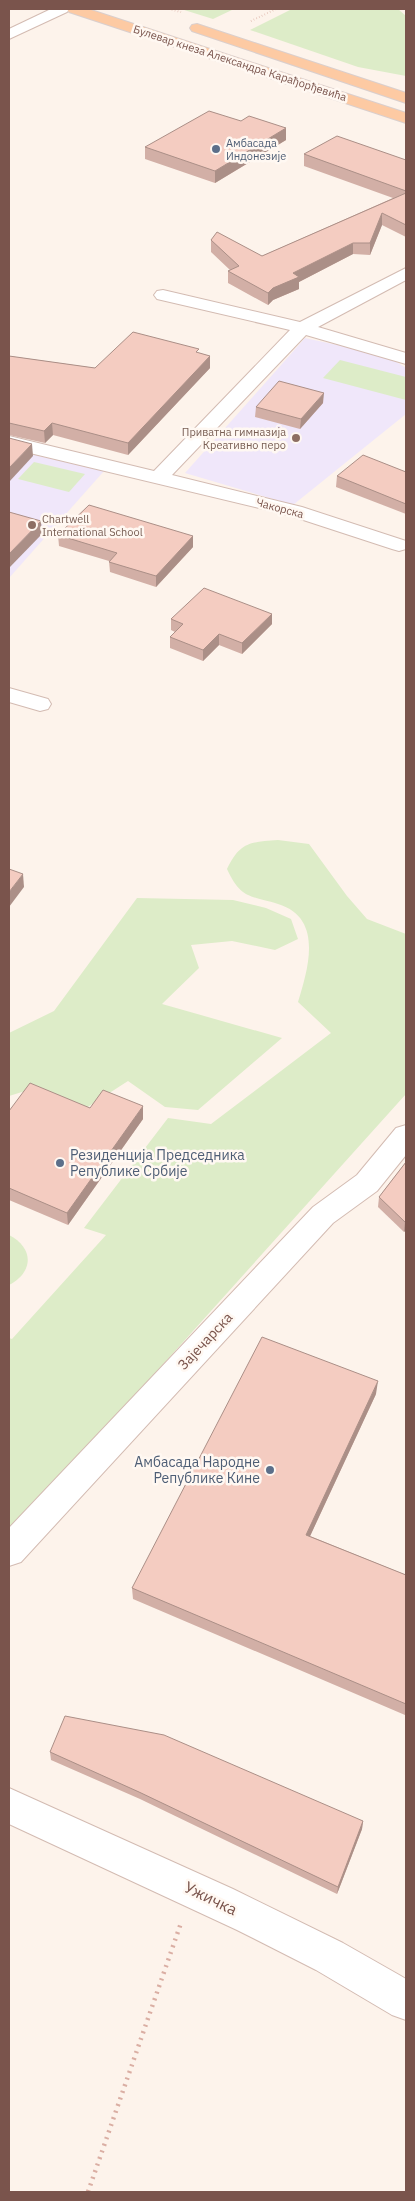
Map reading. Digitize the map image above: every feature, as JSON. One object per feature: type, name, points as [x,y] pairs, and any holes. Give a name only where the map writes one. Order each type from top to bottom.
[{"type":"main road","name":"Булевар кнеза Александра Карађорђевића","points":[[74,9],[405,117]]},
{"type":"main road","name":"Булевар кнеза Александра Карађорђевића","points":[[182,24],[323,69],[406,98]]},
{"type":"main road","points":[[323,69],[406,85]]},
{"type":"street","points":[[9,35],[62,9]]},
{"type":"street","points":[[159,478],[302,328],[406,273]]},
{"type":"street","points":[[163,295],[302,328],[406,359]]},
{"type":"street","name":"Чакорска","points":[[9,442],[295,511],[399,545]]},
{"type":"street","points":[[9,695],[40,704]]},
{"type":"street","name":"Зајечарска","points":[[9,1551],[323,1215],[367,1183],[406,1136]]},
{"type":"street","name":"Ужичка","points":[[9,1806],[192,1889],[308,1945],[377,1982],[406,2001]]},
{"type":"path","points":[[251,21],[276,9]]},
{"type":"path","points":[[88,2192],[192,1889]]},
{"type":"shaded area","name":"Приватна гимназија Креативно перо","points":[[305,338],[387,356],[406,368],[406,414],[293,505],[185,473]]},
{"type":"shaded area","name":"Chartwell International School","points":[[9,449],[104,471],[9,578]]},
{"type":"green space","points":[[181,9],[234,9],[213,19]]},
{"type":"green space","points":[[292,9],[398,9],[406,16],[406,76],[358,67],[250,30]]},
{"type":"green space","points":[[340,360],[406,377],[406,400],[323,378]]},
{"type":"green space","points":[[34,462],[85,474],[69,492],[18,479]]},
{"type":"green space","points":[[278,840],[309,844],[347,896],[367,919],[406,934],[406,1094],[113,1420],[9,1531],[9,1338],[12,1339],[106,1235],[84,1228],[168,1118],[211,1124],[331,1033],[298,1002],[306,975],[309,946],[307,932],[302,921],[292,911],[278,904],[253,897],[242,891],[232,879],[227,869],[241,848],[253,843]]},
{"type":"green space","points":[[137,898],[233,900],[266,908],[291,919],[298,939],[275,950],[232,941],[191,945],[199,968],[162,1004],[282,1038],[198,1110],[165,1107],[128,1081],[83,1110],[22,1092],[9,1096],[9,1033],[54,1011]]},
{"type":"green space","points":[[9,1235],[23,1246],[28,1260],[23,1274],[9,1285]]},
{"type":"building","name":"Амбасада Индонезије","points":[[209,111],[241,121],[249,116],[286,128],[215,171],[145,147]]},
{"type":"building","points":[[337,136],[406,160],[406,191],[304,154]]},
{"type":"building","points":[[406,193],[406,225],[382,213],[370,243],[353,243],[293,273],[299,277],[273,288],[268,293],[228,271],[239,266],[211,240],[217,232],[262,256]]},
{"type":"building","points":[[133,332],[199,349],[196,352],[210,356],[128,443],[52,423],[44,431],[9,423],[9,356],[95,368]]},
{"type":"building","points":[[279,381],[324,393],[301,419],[256,407]]},
{"type":"building","points":[[9,438],[32,444],[9,468]]},
{"type":"building","points":[[363,455],[406,472],[406,504],[337,476]]},
{"type":"building","points":[[89,505],[193,536],[156,576],[109,562],[117,553],[58,535]]},
{"type":"building","points":[[9,512],[41,521],[9,554]]},
{"type":"building","points":[[204,588],[272,614],[242,643],[219,634],[203,650],[170,637],[183,624],[171,619]]},
{"type":"building","points":[[9,869],[23,874],[9,892]]},
{"type":"building","name":"Резиденција Председника Републике Србије","points":[[30,1083],[90,1108],[103,1090],[143,1106],[67,1213],[9,1188],[9,1111]]},
{"type":"building","points":[[406,1162],[406,1221],[405,1222],[379,1197]]},
{"type":"building","name":"Амбасада Народне Републике Кине","points":[[262,1337],[378,1381],[306,1535],[406,1575],[406,1704],[132,1588]]},
{"type":"building","points":[[65,1716],[164,1735],[363,1821],[338,1887],[139,1792],[50,1752]]},
{"type":"place","name":"Амбасада Индонезије","points":[[216,149]]},
{"type":"place","name":"Приватна гимназија Креативно перо","points":[[296,438]]},
{"type":"place","name":"Chartwell International School","points":[[32,525]]},
{"type":"place","name":"Резиденција Председника Републике Србије","points":[[60,1163]]},
{"type":"place","name":"Амбасада Народне Републике Кине","points":[[270,1470]]}]
